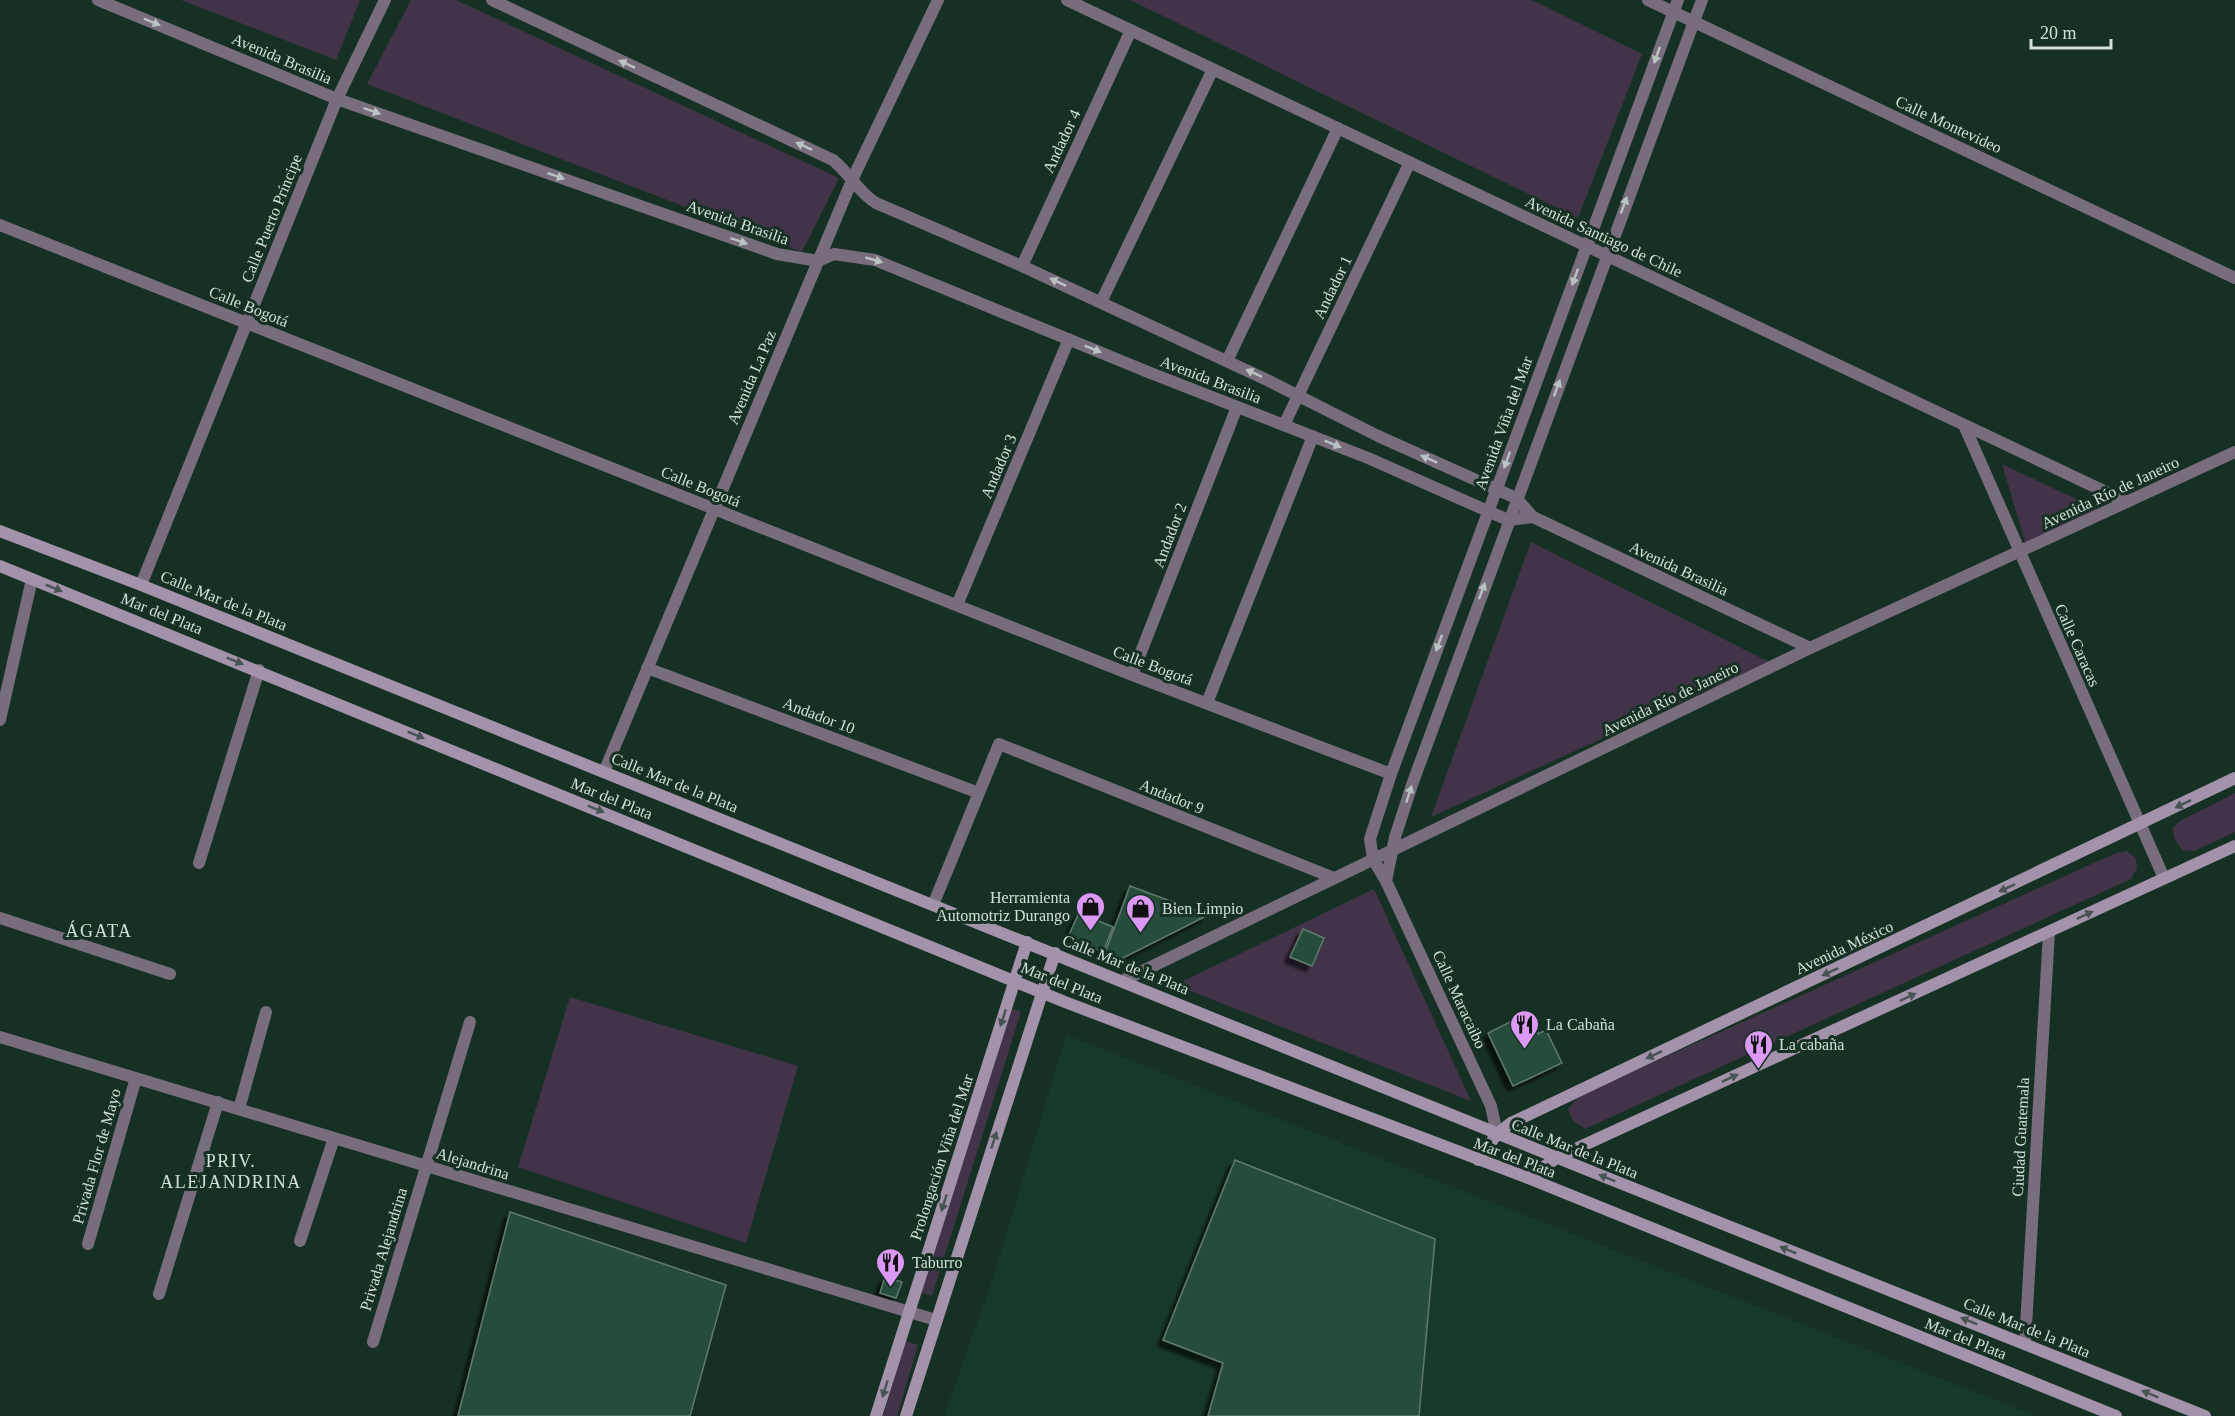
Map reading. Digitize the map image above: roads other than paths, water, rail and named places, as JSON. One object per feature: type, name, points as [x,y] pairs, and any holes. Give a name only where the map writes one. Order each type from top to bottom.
[{"type":"main road","name":"Calle Mar de la Plata","points":[[0,531],[141,585],[1028,942],[1497,1134],[2205,1416]]},
{"type":"main road","name":"Mar del Plata","points":[[0,566],[259,670],[1041,992],[1528,1178],[2116,1416]]},
{"type":"main road","name":"Avenida México","points":[[1478,1160],[1497,1134],[1511,1123],[2235,778]]},
{"type":"main road","points":[[1528,1178],[1558,1157],[2235,846]]},
{"type":"main road","name":"Prolongación Viña del Mar","points":[[876,1416],[1028,942]]},
{"type":"main road","points":[[906,1416],[1055,953]]},
{"type":"street","name":"Avenida Brasilia","points":[[98,0],[337,99],[777,254],[818,261],[834,254],[875,260],[1313,436],[1508,520]]},
{"type":"street","name":"Calle Puerto Príncipe","points":[[141,585],[337,99],[385,0]]},
{"type":"street","name":"Avenida Brasilia","points":[[492,0],[833,160],[853,178],[859,190],[876,203],[1101,302],[1378,436],[1516,498],[1533,517],[1810,648]]},
{"type":"street","name":"Avenida La Paz","points":[[604,772],[853,178],[938,0]]},
{"type":"street","name":"Avenida Santiago de Chile","points":[[1067,0],[2127,502]]},
{"type":"street","name":"Calle Montevideo","points":[[1648,0],[1675,6],[1693,21],[2235,278]]},
{"type":"street","points":[[1386,880],[1392,850],[1413,782],[1516,498],[1702,0]]},
{"type":"street","name":"Avenida Viña del Mar","points":[[1373,859],[1370,838],[1391,774],[1675,6]]},
{"type":"street","name":"Andador 4","points":[[1022,266],[1131,30]]},
{"type":"street","points":[[1101,302],[1213,69]]},
{"type":"street","points":[[1227,361],[1338,129]]},
{"type":"street","name":"Andador 1","points":[[1284,425],[1410,162]]},
{"type":"street","name":"Calle Bogotá","points":[[0,225],[1132,675],[1391,774]]},
{"type":"street","name":"Andador 3","points":[[957,605],[1069,339]]},
{"type":"street","name":"Andador 2","points":[[1132,675],[1237,407]]},
{"type":"street","name":"Calle Caracas","points":[[1964,425],[2164,878]]},
{"type":"street","points":[[1207,703],[1313,436]]},
{"type":"street","name":"Avenida Río de Janeiro","points":[[1122,981],[1810,648],[2235,452]]},
{"type":"street","points":[[1508,520],[1533,517]]},
{"type":"street","points":[[0,720],[32,579]]},
{"type":"street","name":"Andador 10","points":[[647,668],[979,794]]},
{"type":"street","points":[[199,863],[259,670]]},
{"type":"street","name":"Andador 9","points":[[979,794],[999,744],[1334,878]]},
{"type":"street","points":[[933,904],[979,794]]},
{"type":"street","name":"Calle Maracaibo","points":[[1373,859],[1386,880],[1491,1106],[1497,1134]]},
{"type":"street","points":[[0,918],[170,974]]},
{"type":"street","name":"Ciudad Guatemala","points":[[2025,1344],[2049,932]]},
{"type":"street","points":[[239,1109],[266,1012]]},
{"type":"street","name":"Privada Alejandrina","points":[[373,1342],[470,1022]]},
{"type":"street","name":"Alejandrina","points":[[0,1037],[936,1320]]},
{"type":"street","name":"Privada Flor de Mayo","points":[[88,1244],[136,1078]]},
{"type":"street","points":[[159,1293],[218,1102]]},
{"type":"street","points":[[300,1241],[334,1138]]},
{"type":"place","name":"Herramienta Automotriz Durango","points":[[1091,932]]},
{"type":"place","name":"Bien Limpio","points":[[1141,934]]},
{"type":"place","name":"La Cabaña","points":[[1525,1050]]},
{"type":"place","name":"La cabaña","points":[[1758,1070]]},
{"type":"place","name":"Taburro","points":[[891,1288]]},
{"type":"district","name":"ÁGATA","points":[[99,931]]},
{"type":"district","name":"PRIV. ALEJANDRINA","points":[[231,1171]]}]
